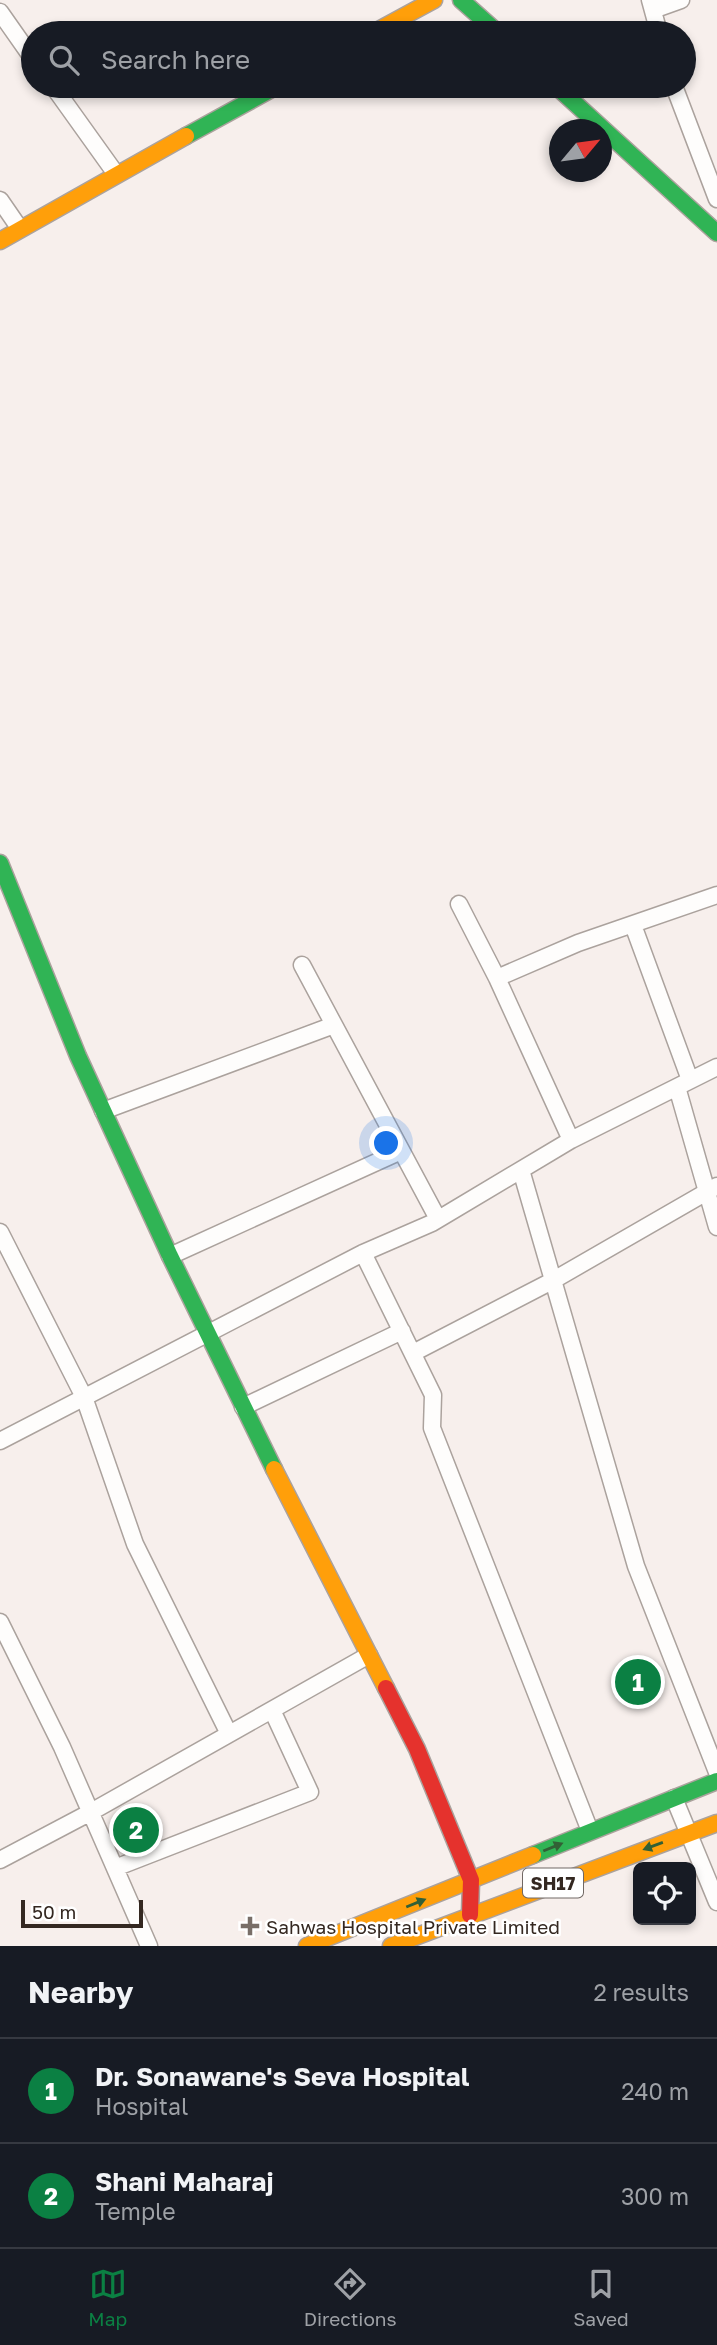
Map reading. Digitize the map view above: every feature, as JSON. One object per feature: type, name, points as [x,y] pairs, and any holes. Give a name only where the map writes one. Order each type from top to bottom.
[{"type":"street","points":[[395,21],[434,0]]},
{"type":"street","points":[[461,0],[485,21]]},
{"type":"street","points":[[651,5],[681,0]]},
{"type":"street","points":[[0,12],[21,42]]},
{"type":"street","points":[[62,98],[116,174]]},
{"type":"street","points":[[0,241],[255,98]]},
{"type":"street","points":[[569,98],[717,233]]},
{"type":"street","points":[[679,98],[717,199]]},
{"type":"street","points":[[0,200],[20,229]]},
{"type":"street","points":[[0,863],[78,1056],[170,1256],[416,1749],[471,1880],[470,1915]]},
{"type":"street","points":[[497,978],[578,943],[717,895]]},
{"type":"street","points":[[459,904],[497,978],[571,1140]]},
{"type":"street","points":[[633,925],[683,1084],[712,1189],[717,1227]]},
{"type":"street","points":[[302,965],[438,1219]]},
{"type":"street","points":[[103,1111],[334,1024]]},
{"type":"street","points":[[0,1441],[363,1253],[438,1219],[571,1140],[717,1067]]},
{"type":"street","points":[[170,1256],[401,1151]]},
{"type":"street","points":[[521,1170],[636,1566],[717,1772]]},
{"type":"street","points":[[413,1353],[552,1281],[712,1189]]},
{"type":"street","points":[[0,1232],[84,1397],[135,1544],[229,1734]]},
{"type":"street","points":[[363,1253],[433,1395],[432,1428],[590,1831]]},
{"type":"street","points":[[243,1407],[402,1331]]},
{"type":"street","points":[[0,1622],[62,1747],[149,1946]]},
{"type":"street","points":[[0,1860],[369,1656]]},
{"type":"street","points":[[115,1868],[310,1791],[272,1710]]},
{"type":"street","points":[[307,1946],[717,1781]]},
{"type":"street","points":[[674,1798],[717,1902]]},
{"type":"street","name":"SH17","points":[[391,1946],[717,1823]]},
{"type":"traffic: fast","points":[[461,0],[485,21]]},
{"type":"traffic: fast","points":[[186,136],[255,98]]},
{"type":"traffic: fast","points":[[569,98],[717,233]]},
{"type":"traffic: fast","points":[[0,863],[78,1056],[170,1256],[274,1469]]},
{"type":"traffic: fast","points":[[533,1855],[717,1781]]},
{"type":"traffic: slow","points":[[395,21],[434,0]]},
{"type":"traffic: slow","points":[[0,241],[186,136]]},
{"type":"traffic: slow","points":[[274,1469],[386,1688]]},
{"type":"traffic: slow","points":[[391,1946],[717,1823]]},
{"type":"traffic: slow","points":[[307,1946],[533,1855]]},
{"type":"traffic: jam","points":[[386,1688],[417,1749],[471,1880],[470,1915]]},
{"type":"place","name":"Dr. Sonawane's Seva Hospital","points":[[638,1682]]},
{"type":"place","name":"Shani Maharaj","points":[[136,1830]]},
{"type":"place","name":"Sahwas Hospital Private Limited","points":[[250,1926]]}]
